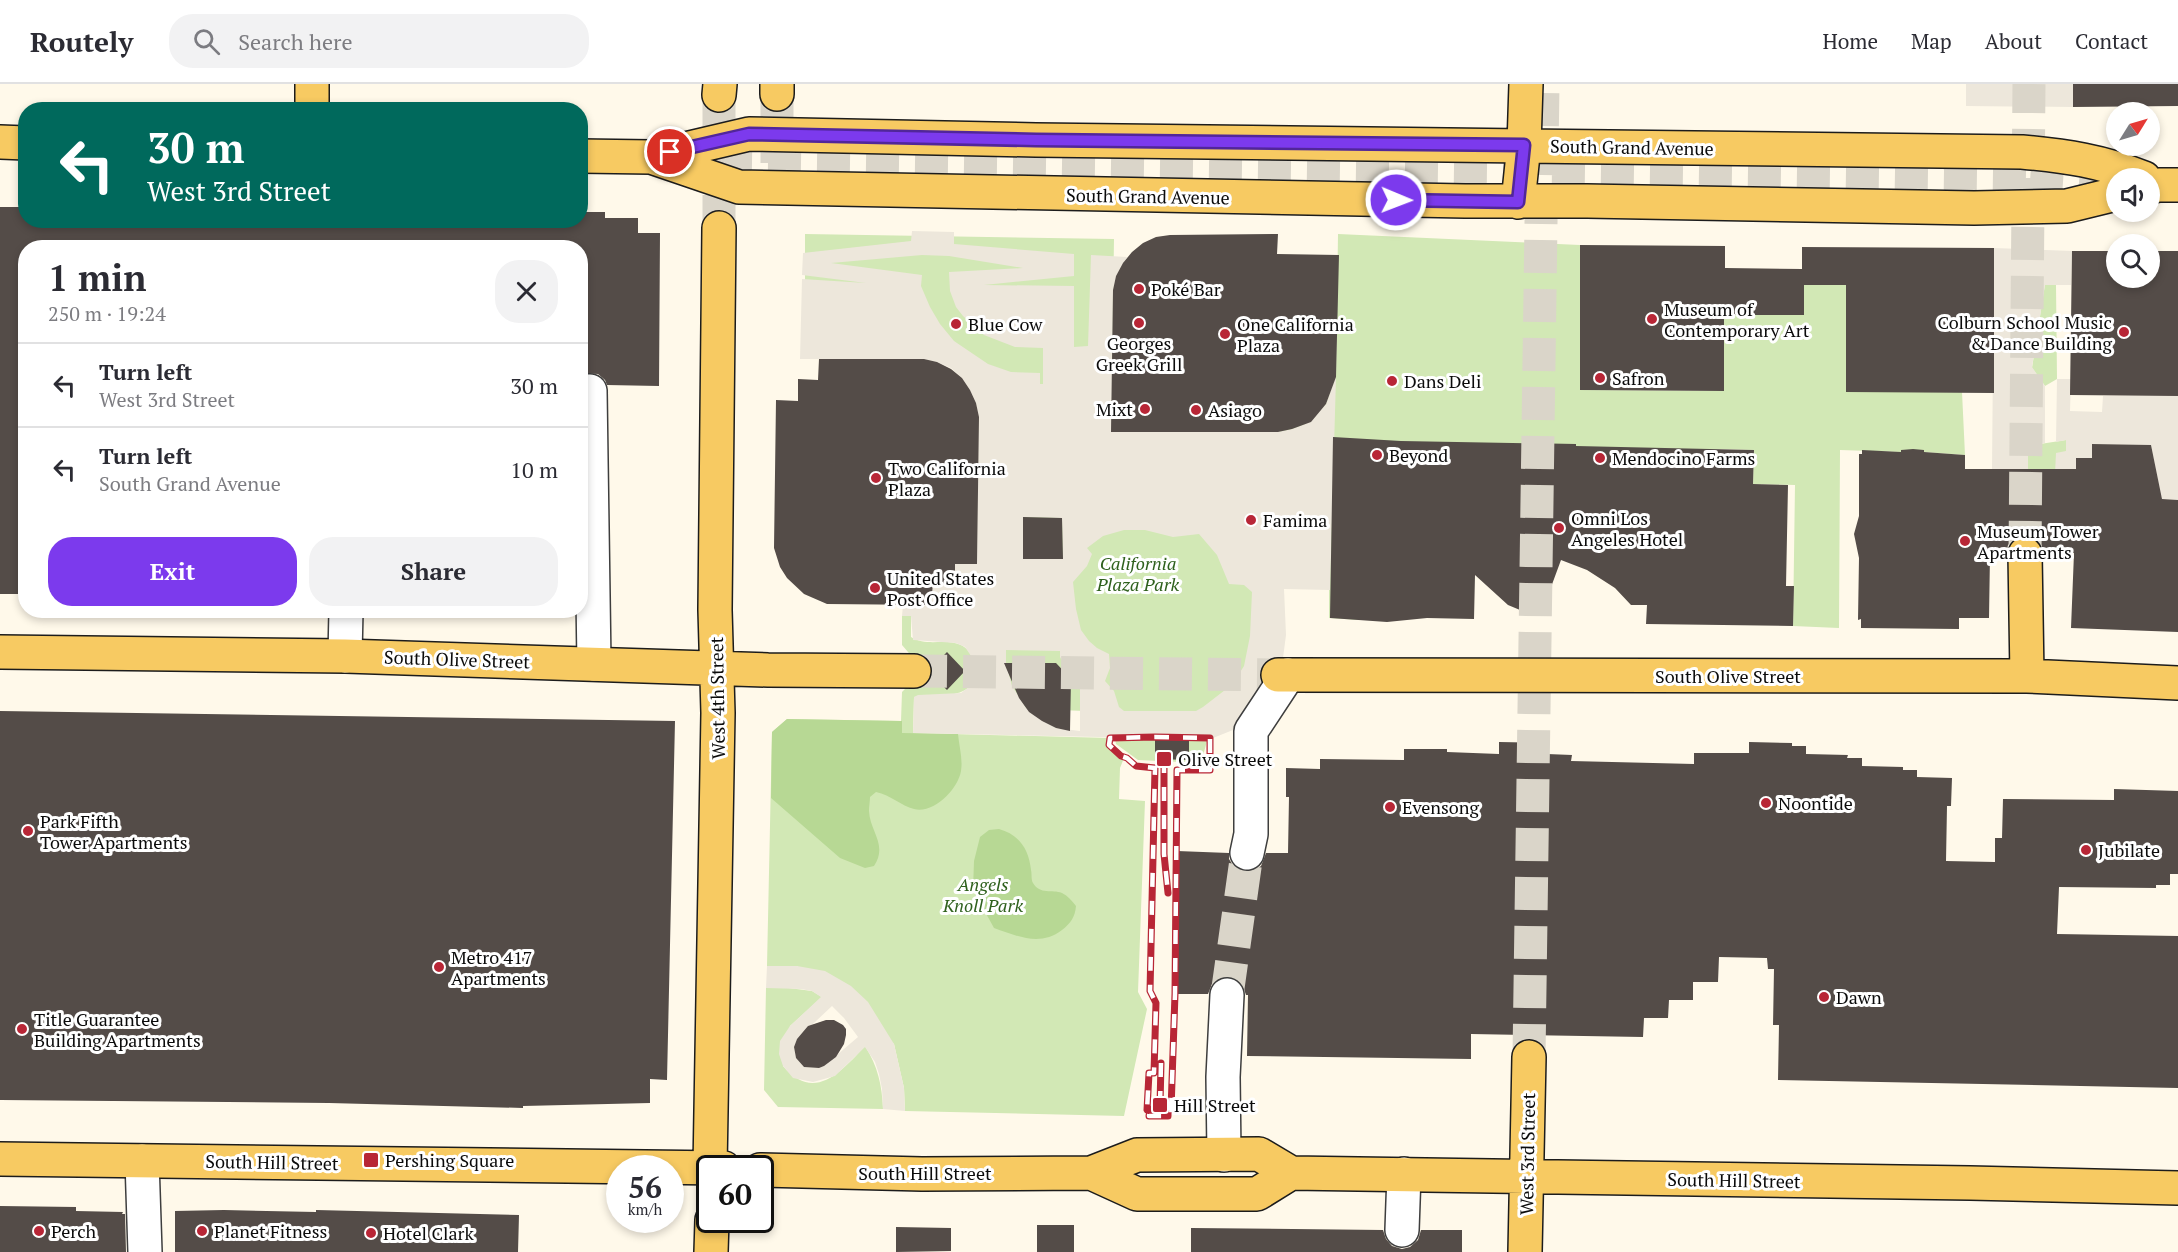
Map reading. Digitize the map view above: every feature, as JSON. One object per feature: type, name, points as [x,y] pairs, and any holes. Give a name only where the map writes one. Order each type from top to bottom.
[{"type":"main road","points":[[312,84],[312,102]]},
{"type":"main road","points":[[1518,202],[1524,145],[1526,84]]},
{"type":"main road","name":"South Grand Avenue","points":[[588,156],[651,156],[749,134],[1036,140],[2022,152],[2072,157],[2118,168]]},
{"type":"main road","points":[[0,142],[18,143]]},
{"type":"main road","name":"South Grand Avenue","points":[[651,156],[739,187],[1974,208],[2067,206],[2106,197]]},
{"type":"main road","name":"West 4th Street","points":[[710,1155],[718,714],[715,610],[719,228]]},
{"type":"main road","points":[[2025,554],[2027,676]]},
{"type":"main road","name":"South Olive Street","points":[[0,652],[345,656],[768,670],[914,670]]},
{"type":"main road","name":"South Olive Street","points":[[1283,675],[2027,676],[2178,682]]},
{"type":"main road","name":"West 3rd Street","points":[[1525,1252],[1529,1057]]},
{"type":"main road","name":"South Hill Street","points":[[774,1170],[922,1174],[1090,1173],[1137,1155],[1259,1154],[1291,1173],[2178,1188]]},
{"type":"main road","name":"South Hill Street","points":[[0,1159],[696,1168]]},
{"type":"main road","name":"South Hill Street","points":[[1090,1173],[1137,1194],[1257,1194],[1291,1173]]},
{"type":"main road","points":[[711,1252],[712,1233]]},
{"type":"lane","points":[[588,392],[590,392],[594,664]]},
{"type":"lane","points":[[345,656],[346,618]]},
{"type":"lane","points":[[1247,853],[1251,834],[1251,731],[1283,675]]},
{"type":"lane","points":[[1224,1155],[1223,1077],[1227,995]]},
{"type":"lane","points":[[142,1161],[145,1252]]},
{"type":"lane","points":[[1402,1230],[1404,1174]]},
{"type":"green space","name":"California Plaza Park","points":[[805,234],[1114,239],[1111,431],[1278,432],[1305,424],[1317,415],[1326,405],[1336,377],[1338,234],[1580,245],[1580,390],[1724,391],[1724,315],[1804,315],[1804,285],[1866,285],[1962,392],[1965,455],[1924,452],[1924,450],[1902,450],[1901,452],[1840,450],[1839,628],[1793,626],[1795,485],[1753,484],[1754,450],[1722,449],[1361,471],[1359,620],[1329,618],[1329,584],[1279,584],[1276,641],[1210,730],[1201,763],[1138,760],[1116,744],[1110,712],[986,707],[984,375],[969,358],[805,353]]},
{"type":"green space","points":[[2045,284],[2056,285],[2057,379],[2045,386],[2032,368]]},
{"type":"green space","points":[[2066,440],[2066,451],[2055,474],[1992,470],[2028,446]]},
{"type":"green space","name":"Angels Knoll Park","points":[[902,616],[911,616],[911,637],[923,641],[961,645],[971,654],[976,667],[975,678],[964,691],[944,696],[914,697],[913,733],[1110,738],[1110,745],[1124,758],[1120,768],[1119,799],[1145,801],[1138,992],[1147,1009],[1124,1116],[905,1111],[904,1088],[894,1044],[797,966],[767,966],[772,732],[787,719],[901,721],[902,692],[910,684],[914,659],[902,645]]},
{"type":"green space","points":[[787,719],[902,721],[902,733],[958,734],[962,762],[959,778],[944,799],[922,810],[909,808],[876,792],[870,797],[870,819],[879,845],[879,852],[874,866],[865,868],[840,858],[771,798],[772,732]]},
{"type":"green space","points":[[999,829],[1013,835],[1026,850],[1032,880],[1036,887],[1062,893],[1076,906],[1070,922],[1054,935],[1037,939],[1028,938],[994,928],[973,890],[974,861],[980,837],[989,830]]},
{"type":"green space","points":[[781,987],[812,991],[822,997],[790,1026],[783,1066],[794,1077],[816,1083],[837,1074],[865,1046],[878,1076],[883,1109],[778,1107],[764,1090],[766,988]]},
{"type":"shaded area","points":[[1966,84],[2073,84],[2073,107],[1966,106]]},
{"type":"shaded area","points":[[912,231],[954,232],[954,244],[1074,254],[1074,276],[984,285],[1074,286],[1074,347],[1088,346],[1091,255],[1127,257],[1116,276],[1113,290],[1112,432],[1278,432],[1292,429],[1305,424],[1326,405],[1336,377],[1330,590],[1284,589],[1286,635],[1278,675],[1257,710],[1233,730],[1213,738],[1195,739],[913,733],[914,697],[961,693],[974,683],[976,677],[975,662],[965,647],[956,643],[913,640],[911,616],[902,616],[903,605],[931,605],[932,583],[955,584],[955,564],[977,563],[979,417],[976,403],[962,378],[951,368],[937,362],[924,359],[800,359],[802,279],[866,283],[802,275],[803,253],[911,241]],"holes":[[[922,255],[949,256],[1023,268],[949,272],[950,291],[956,307],[984,335],[1015,347],[1043,348],[1043,384],[1040,384],[1040,373],[1011,372],[988,364],[954,341],[930,307],[921,286],[922,275],[831,263]],[[1023,517],[1062,518],[1063,558]],[[1124,530],[1145,530],[1173,537],[1199,534],[1217,555],[1229,584],[1244,585],[1252,592],[1250,636],[1244,666],[1225,690],[1196,711],[1124,711],[1119,707],[1114,691],[1105,681],[1110,668],[1109,654],[1097,648],[1081,630],[1073,582],[1087,566],[1092,554],[1087,548],[1103,536]],[[1006,650],[1060,651],[1060,657],[1067,670],[1080,678],[1080,731],[1056,728],[1029,712],[1012,686],[1006,663]]]},
{"type":"shaded area","points":[[1994,248],[2072,251],[2071,285],[2045,285],[2032,367],[2045,386],[2045,443],[2028,446],[2028,469],[1992,470]]},
{"type":"shaded area","points":[[2057,379],[2071,379],[2070,411],[2102,412],[2103,396],[2178,395],[2178,500],[2162,499],[2151,445],[2092,444],[2092,458],[2076,458],[2076,475],[2055,474],[2056,453],[2066,451],[2066,440],[2056,442]]},
{"type":"shaded area","points":[[767,966],[797,966],[825,971],[851,986],[868,1002],[894,1044],[904,1088],[905,1111],[883,1109],[879,1074],[875,1062],[865,1047],[835,1076],[813,1082],[793,1078],[783,1066],[779,1054],[780,1041],[790,1026],[821,997],[812,991],[801,989],[766,988]],"holes":[[[832,1006],[858,1037],[824,1066],[804,1067],[796,1058],[794,1047],[797,1039]]]},
{"type":"building","points":[[2073,84],[2178,84],[2178,106],[2160,106],[2160,102],[2106,102],[2106,107],[2073,107]]},
{"type":"building","points":[[0,207],[18,207],[18,228],[588,228],[588,212],[605,212],[605,218],[638,218],[638,233],[660,233],[659,386],[607,385],[598,374],[588,373],[588,240],[18,240],[18,594],[0,594]]},
{"type":"building","name":"One California Plaza","points":[[1278,234],[1277,254],[1339,255],[1336,377],[1326,404],[1311,422],[1278,432],[1111,432],[1113,290],[1116,276],[1132,252],[1143,243],[1156,237],[1170,235]]},
{"type":"building","name":"Museum of Contemporary Art","points":[[1580,245],[1725,246],[1725,268],[1802,269],[1802,247],[1994,248],[1994,393],[1846,392],[1846,285],[1804,285],[1804,315],[1724,315],[1724,391],[1580,390]]},
{"type":"building","name":"Colburn School Music & Dance Building","points":[[2072,251],[2106,251],[2106,288],[2160,288],[2160,251],[2178,251],[2178,396],[2070,395]]},
{"type":"building","name":"Two California Plaza","points":[[819,359],[924,359],[937,362],[962,378],[976,403],[979,417],[977,564],[955,564],[955,584],[933,583],[931,605],[827,604],[804,594],[787,578],[780,567],[774,548],[776,400],[798,401],[798,379],[818,380]]},
{"type":"building","name":"Omni Los Angeles Hotel","points":[[1333,437],[1401,441],[1754,450],[1753,484],[1788,485],[1786,586],[1794,586],[1793,626],[1646,624],[1647,605],[1631,605],[1615,588],[1587,570],[1561,560],[1547,598],[1538,607],[1530,610],[1520,610],[1508,605],[1475,575],[1474,619],[1427,618],[1387,622],[1330,618]]},
{"type":"building","name":"Museum Tower Apartments","points":[[2092,444],[2151,445],[2162,499],[2178,500],[2178,632],[2071,628],[2074,553],[2044,554],[2041,544],[2034,537],[2025,535],[2015,538],[2008,545],[2006,554],[1990,554],[1989,618],[1959,618],[1959,629],[1861,628],[1861,619],[1858,620],[1859,558],[1854,534],[1859,516],[1859,454],[1862,454],[1862,450],[1901,452],[1901,450],[1913,449],[1965,455],[1965,469],[2076,469],[2076,458],[2092,458]]},
{"type":"building","points":[[1023,517],[1062,518],[1063,559],[1023,559]]},
{"type":"building","points":[[947,652],[965,671],[947,690],[932,675],[932,667]]},
{"type":"building","points":[[1004,663],[1056,663],[1071,679],[1070,731],[1056,728],[1029,712],[1019,698]]},
{"type":"building","points":[[0,711],[675,721],[667,1080],[650,1079],[650,1103],[523,1106],[523,1108],[329,1103],[0,1100]]},
{"type":"building","points":[[1155,737],[1189,738],[1189,760],[1155,759]]},
{"type":"building","points":[[1499,742],[1547,743],[1547,754],[1572,755],[1571,761],[1694,764],[1694,753],[1749,753],[1749,742],[1792,743],[1792,746],[1806,746],[1806,754],[1848,755],[1847,758],[1862,758],[1862,766],[1903,767],[1903,770],[1917,770],[1917,777],[1952,778],[1951,806],[1947,806],[1946,861],[1995,862],[1995,838],[2002,838],[2003,799],[2114,800],[2114,789],[2178,791],[2178,874],[2170,874],[2170,885],[2156,885],[2156,888],[2059,887],[2057,934],[2178,936],[2178,1088],[1778,1080],[1779,1025],[1773,1025],[1774,969],[1768,969],[1767,958],[1719,957],[1718,982],[1693,982],[1693,1000],[1669,1000],[1668,1018],[1644,1018],[1643,1037],[1471,1034],[1471,1059],[1247,1056],[1248,995],[1238,980],[1228,976],[1219,978],[1212,984],[1208,994],[1175,994],[1177,851],[1229,853],[1229,859],[1234,867],[1244,871],[1253,871],[1261,866],[1266,853],[1288,853],[1289,797],[1286,797],[1286,768],[1320,769],[1320,759],[1404,760],[1404,749],[1447,749],[1447,752],[1499,754]]},
{"type":"building","points":[[834,1020],[846,1029],[844,1044],[836,1057],[824,1066],[804,1067],[796,1058],[794,1047],[797,1039],[808,1026]]},
{"type":"building","points":[[0,1206],[76,1207],[76,1211],[123,1212],[122,1214],[125,1214],[126,1252],[0,1252]]},
{"type":"building","name":"Hotel Clark","points":[[175,1211],[519,1215],[518,1252],[175,1252]]},
{"type":"building","points":[[1037,1225],[1074,1225],[1074,1252],[1037,1252]]},
{"type":"building","points":[[896,1227],[951,1228],[951,1251],[896,1252]]},
{"type":"building","points":[[1191,1228],[1383,1230],[1392,1246],[1402,1249],[1410,1247],[1418,1240],[1421,1230],[1462,1230],[1462,1252],[1191,1252]]},
{"type":"tunnel","points":[[1529,1057],[1543,84]]},
{"type":"tunnel","points":[[2025,554],[2029,84]]},
{"type":"tunnel","points":[[777,94],[777,163]]},
{"type":"tunnel","points":[[719,95],[719,228]]},
{"type":"tunnel","points":[[719,162],[2030,181]]},
{"type":"tunnel","points":[[2030,181],[2106,186]]},
{"type":"tunnel","points":[[914,671],[1278,675]]},
{"type":"tunnel","points":[[1227,995],[1247,853]]},
{"type":"railway","points":[[1155,737],[1210,738],[1210,770],[1177,770],[1175,994],[1171,1110],[1168,1110],[1168,1116],[1149,1116],[1150,1109],[1147,1110],[1149,1073],[1154,1073],[1156,1003],[1150,991],[1155,768],[1136,766],[1109,745],[1110,738],[1155,737]]},
{"type":"railway","points":[[1164,759],[1164,854],[1168,893]]},
{"type":"railway","points":[[1160,1105],[1161,1063]]},
{"type":"place","name":"Poké Bar","points":[[1139,289]]},
{"type":"place","name":"Museum of Contemporary Art","points":[[1652,319]]},
{"type":"place","name":"Georges Greek Grill","points":[[1139,323]]},
{"type":"place","name":"Blue Cow","points":[[956,324]]},
{"type":"place","name":"Colburn School Music & Dance Building","points":[[2124,332]]},
{"type":"place","name":"One California Plaza","points":[[1225,334]]},
{"type":"place","name":"Safron","points":[[1600,378]]},
{"type":"place","name":"Dans Deli","points":[[1392,381]]},
{"type":"place","name":"Mixt","points":[[1145,409]]},
{"type":"place","name":"Asiago","points":[[1196,410]]},
{"type":"place","name":"Beyond","points":[[1377,455]]},
{"type":"place","name":"Mendocino Farms","points":[[1600,458]]},
{"type":"place","name":"Two California Plaza","points":[[876,478]]},
{"type":"place","name":"Famima","points":[[1251,520]]},
{"type":"place","name":"Omni Los Angeles Hotel","points":[[1559,528]]},
{"type":"place","name":"Museum Tower Apartments","points":[[1965,541]]},
{"type":"place","name":"United States Post Office","points":[[875,588]]},
{"type":"place","name":"Olive Street","points":[[1164,759]]},
{"type":"place","name":"Noontide","points":[[1766,803]]},
{"type":"place","name":"Evensong","points":[[1390,807]]},
{"type":"place","name":"Park Fifth Tower Apartments","points":[[28,831]]},
{"type":"place","name":"Jubilate","points":[[2086,850]]},
{"type":"place","name":"Metro 417 Apartments","points":[[439,967]]},
{"type":"place","name":"Dawn","points":[[1824,997]]},
{"type":"place","name":"Title Guarantee Building Apartments","points":[[22,1029]]},
{"type":"place","name":"Hill Street","points":[[1160,1105]]},
{"type":"place","name":"Pershing Square","points":[[371,1160]]},
{"type":"place","name":"Perch","points":[[39,1231]]},
{"type":"place","name":"Planet Fitness","points":[[202,1231]]},
{"type":"place","name":"Hotel Clark","points":[[371,1233]]},
{"type":"route","points":[[670,152],[749,134],[1036,140],[1524,145],[1518,202],[1396,200]]}]
